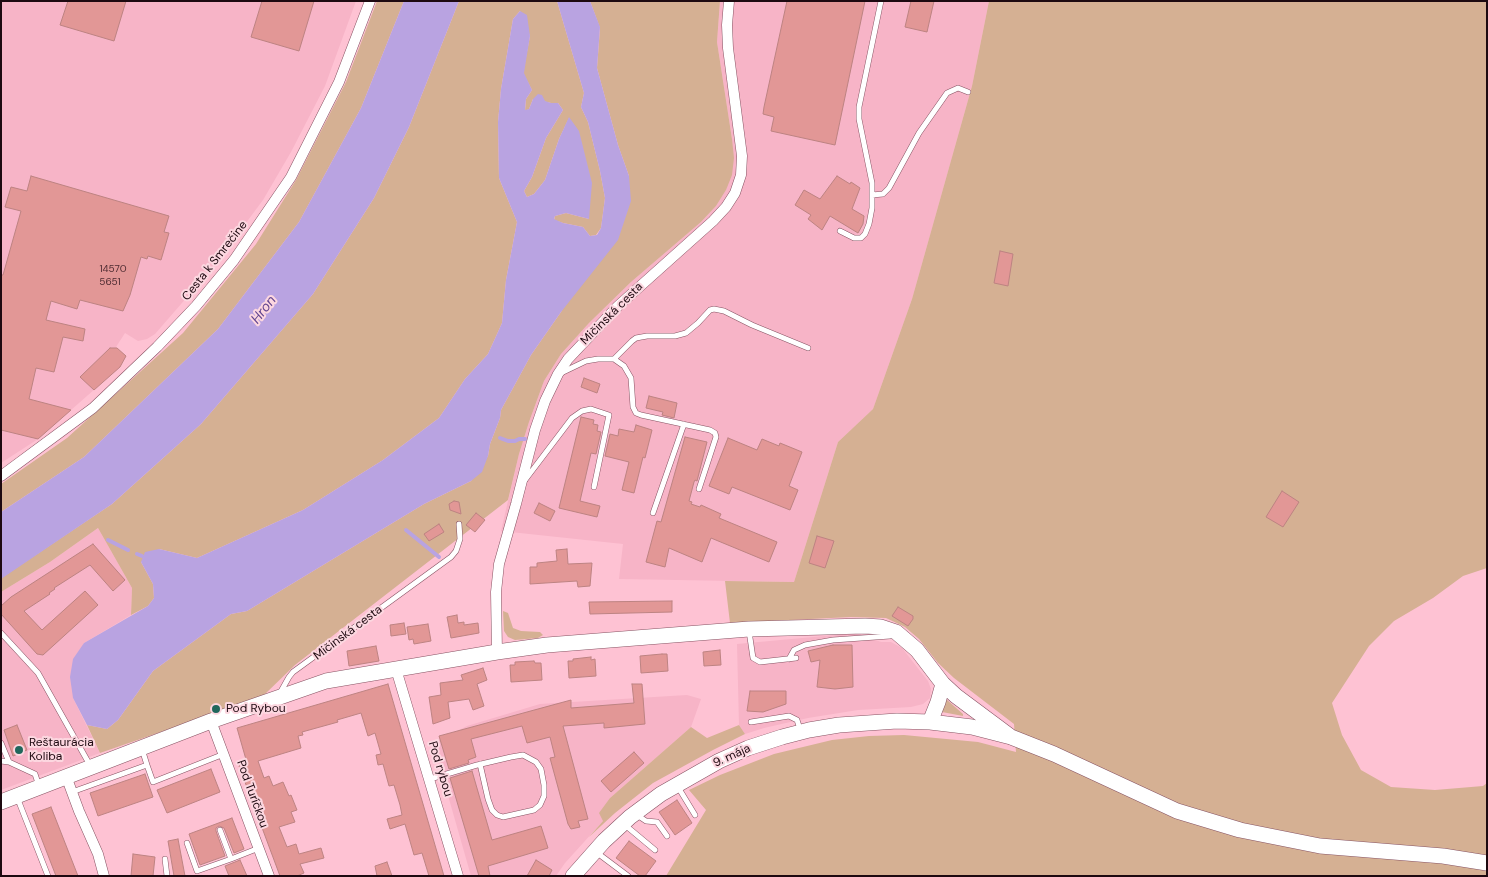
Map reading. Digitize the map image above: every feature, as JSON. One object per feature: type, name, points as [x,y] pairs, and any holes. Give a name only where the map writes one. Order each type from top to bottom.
[{"type":"street","name":"Cesta k Smrečine","points":[[1,476],[93,408],[170,334],[234,260],[291,177],[339,82],[370,1]]},
{"type":"street","name":"Mičinská cesta","points":[[497,652],[496,592],[499,564],[535,430],[558,374],[568,359],[618,306],[713,221],[726,207],[735,193],[741,175],[742,156],[728,48],[726,24],[729,1]]},
{"type":"street","name":"Mičinská cesta","points":[[1,802],[211,721],[326,681],[548,645],[688,637],[749,629],[881,627],[901,636],[918,650],[943,684],[976,713],[1011,737]]},
{"type":"street","name":"Pod rybou","points":[[396,669],[458,876]]},
{"type":"street","points":[[930,722],[943,684]]},
{"type":"street","name":"Pod Turíčkou","points":[[211,721],[269,876]]},
{"type":"street","name":"9. mája","points":[[573,876],[594,851],[629,819],[676,784],[748,748],[801,732],[839,725],[897,721],[930,722],[972,727],[1011,737]]},
{"type":"street","points":[[1011,737],[1054,754],[1144,797],[1208,822],[1266,836],[1320,846],[1436,856],[1487,863]]},
{"type":"street","points":[[66,776],[98,854],[104,876]]},
{"type":"lane","points":[[840,231],[854,238],[861,238],[869,224],[872,183],[859,107],[881,1]]},
{"type":"lane","points":[[872,195],[883,194],[895,181],[919,132],[947,93],[958,88],[968,92]]},
{"type":"lane","points":[[614,359],[636,338],[675,336],[686,333],[710,310],[714,309],[724,311],[752,325],[808,348]]},
{"type":"lane","points":[[558,374],[586,361],[614,359],[624,366],[631,378],[633,407],[636,413],[641,416],[684,424],[715,433],[716,437],[698,489]]},
{"type":"lane","points":[[521,486],[572,418],[582,411],[590,409],[609,415],[594,487]]},
{"type":"lane","points":[[653,513],[684,424]]},
{"type":"lane","name":"Mičinská cesta","points":[[278,698],[288,677],[293,672],[451,557],[456,551],[460,539],[459,524]]},
{"type":"lane","points":[[749,629],[753,658],[760,662],[796,658]]},
{"type":"lane","points":[[1,633],[38,672],[91,767]]},
{"type":"lane","points":[[789,659],[794,650],[804,645],[833,640],[901,636]]},
{"type":"lane","points":[[751,722],[789,716],[797,720],[801,732]]},
{"type":"lane","points":[[1,743],[9,762]]},
{"type":"lane","points":[[142,747],[153,782],[224,754]]},
{"type":"lane","points":[[430,779],[480,764],[523,755],[530,757],[541,769],[544,796],[540,805],[534,810],[503,817],[497,815],[492,810],[488,799],[480,764]]},
{"type":"lane","points":[[1,761],[9,762],[35,774],[40,787]]},
{"type":"lane","points":[[72,792],[147,765]]},
{"type":"lane","points":[[676,784],[695,814]]},
{"type":"lane","points":[[16,796],[48,876]]},
{"type":"lane","points":[[629,819],[657,822],[667,836]]},
{"type":"lane","points":[[629,819],[655,850]]},
{"type":"lane","points":[[220,830],[231,859]]},
{"type":"lane","points":[[186,843],[197,871],[259,848]]},
{"type":"lane","points":[[594,851],[628,876]]},
{"type":"lane","points":[[166,859],[167,876]]},
{"type":"shaded area","points":[[1,1],[356,1],[325,86],[291,152],[263,200],[208,273],[155,334],[147,339],[138,341],[125,333],[116,347],[126,356],[120,367],[38,439],[1,463]]},
{"type":"shaded area","points":[[377,1],[404,1],[361,108],[299,222],[218,329],[84,457],[1,512],[1,484],[67,438],[183,333],[256,244],[296,180],[346,82]]},
{"type":"shaded area","points":[[459,1],[557,1],[584,93],[581,107],[588,122],[605,198],[601,228],[596,235],[590,236],[583,227],[554,220],[555,216],[566,213],[589,219],[569,118],[559,139],[545,180],[534,194],[527,197],[524,191],[532,177],[546,138],[563,110],[558,103],[533,99],[529,109],[525,111],[526,99],[532,90],[523,73],[530,36],[520,11],[513,19],[501,89],[498,122],[499,178],[517,222],[506,280],[502,323],[488,354],[465,379],[439,418],[383,460],[303,510],[197,558],[159,549],[141,562],[153,584],[154,598],[148,606],[131,615],[132,588],[98,528],[50,562],[1,592],[1,578],[112,504],[201,424],[313,294],[374,198],[409,127]]},
{"type":"shaded area","points":[[590,1],[720,1],[717,42],[734,158],[732,175],[726,190],[716,206],[701,222],[631,282],[589,323],[561,354],[544,381],[529,422],[508,500],[295,665],[262,697],[100,753],[87,725],[107,729],[118,720],[153,671],[231,614],[247,611],[424,504],[471,481],[488,456],[501,410],[531,355],[561,312],[629,176],[618,145],[597,68],[600,28]]},
{"type":"shaded area","points":[[720,1],[989,1],[972,86],[912,299],[873,409],[838,442],[794,582],[619,579],[623,544],[501,531],[519,454],[529,422],[544,381],[561,354],[589,323],[631,282],[701,222],[716,206],[726,190],[732,139],[717,42]]},
{"type":"shaded area","points":[[989,1],[1487,1],[1487,568],[1463,576],[1433,598],[1394,621],[1369,646],[1332,703],[1342,735],[1361,770],[1391,787],[1435,790],[1483,786],[1487,783],[1487,876],[666,876],[706,810],[689,790],[720,775],[774,754],[832,740],[904,735],[978,742],[1016,752],[1014,724],[954,678],[938,663],[919,639],[905,627],[886,618],[851,617],[730,623],[725,581],[794,582],[838,442],[873,409],[912,299],[972,86]]},
{"type":"shaded area","points":[[98,528],[132,588],[131,615],[84,643],[73,698],[100,753],[1,790],[1,592],[50,562]]},
{"type":"shaded area","points":[[503,611],[508,613],[513,628],[521,631],[540,632],[543,635],[538,638],[515,640],[508,637],[504,631]]},
{"type":"shaded area","points":[[857,633],[881,642],[891,642],[902,648],[928,681],[931,689],[930,698],[923,704],[911,707],[858,710],[808,718],[745,734],[739,725],[737,644]]},
{"type":"shaded area","points":[[687,695],[701,699],[691,727],[610,798],[603,821],[565,863],[556,876],[471,876],[433,743],[467,726],[540,704]]},
{"type":"shaded area","points":[[946,699],[963,714],[963,716],[942,712]]},
{"type":"shaded area","points":[[739,725],[745,734],[653,783],[615,813],[589,837],[603,821],[599,813],[610,798],[691,727],[707,738]]},
{"type":"water","name":"Hron","points":[[404,1],[459,1],[409,127],[374,198],[313,294],[201,424],[112,504],[1,579],[1,512],[84,457],[218,329],[299,222],[361,108]]},
{"type":"water","points":[[557,1],[590,1],[600,27],[597,68],[618,145],[629,176],[631,201],[618,240],[561,312],[531,355],[501,410],[482,472],[471,481],[424,504],[247,611],[231,614],[153,671],[118,720],[107,729],[87,725],[73,698],[70,677],[73,659],[84,643],[148,606],[154,598],[153,584],[141,562],[145,552],[159,549],[197,558],[303,510],[383,460],[439,418],[465,379],[488,354],[502,323],[506,280],[517,222],[499,178],[498,122],[501,89],[513,19],[520,11],[527,15],[530,36],[524,73],[532,90],[526,99],[525,110],[529,109],[533,99],[538,94],[542,95],[545,101],[558,103],[563,110],[546,138],[532,177],[524,191],[527,197],[534,194],[545,180],[559,139],[569,117],[579,131],[592,183],[589,219],[566,213],[555,216],[554,219],[583,227],[590,236],[597,235],[601,228],[605,198],[588,122],[581,107],[584,93]]},
{"type":"building","points":[[68,1],[126,1],[114,41],[60,25]]},
{"type":"building","points":[[262,1],[314,1],[299,51],[251,37]]},
{"type":"building","points":[[787,1],[865,1],[835,145],[771,131],[774,117],[763,114]]},
{"type":"building","points":[[911,1],[934,1],[927,32],[905,27]]},
{"type":"building","points":[[31,176],[169,216],[164,232],[169,233],[161,260],[148,256],[147,259],[141,257],[130,295],[123,311],[80,300],[77,309],[51,301],[46,320],[85,329],[83,341],[63,337],[54,372],[36,368],[29,399],[71,410],[38,439],[1,430],[1,275],[3,275],[21,211],[5,207],[11,187],[27,191]]},
{"type":"building","points":[[837,176],[860,188],[852,209],[864,216],[863,224],[858,233],[830,216],[822,230],[808,219],[811,215],[795,205],[804,190],[820,199]]},
{"type":"building","points":[[1000,251],[1013,254],[1008,286],[994,283]]},
{"type":"building","points":[[110,348],[117,348],[126,356],[120,367],[94,390],[80,377]]},
{"type":"building","points":[[584,378],[600,384],[597,393],[581,387]]},
{"type":"building","points":[[649,396],[677,403],[674,418],[662,415],[663,412],[646,408]]},
{"type":"building","points":[[581,417],[594,420],[593,424],[598,425],[597,431],[601,432],[596,454],[591,453],[580,501],[600,506],[597,517],[559,508]]},
{"type":"building","points":[[636,425],[652,430],[634,493],[622,490],[629,462],[605,456],[610,434],[618,436],[619,429],[634,432]]},
{"type":"building","points":[[685,437],[707,442],[697,481],[695,480],[694,482],[689,501],[692,502],[691,504],[700,507],[701,505],[721,514],[719,518],[777,542],[769,562],[711,538],[702,562],[669,548],[665,567],[646,562],[657,521],[661,522]]},
{"type":"building","points":[[728,438],[757,450],[762,439],[779,446],[780,443],[802,452],[789,486],[798,490],[790,510],[732,487],[729,494],[709,486]]},
{"type":"building","points":[[1282,491],[1299,502],[1283,527],[1266,517]]},
{"type":"building","points":[[454,501],[459,502],[461,514],[450,510],[449,504]]},
{"type":"building","points":[[539,503],[555,511],[550,521],[534,513]]},
{"type":"building","points":[[476,513],[485,520],[475,532],[466,525]]},
{"type":"building","points":[[439,524],[444,532],[429,541],[424,534]]},
{"type":"building","points":[[817,536],[834,541],[825,568],[809,563]]},
{"type":"building","points":[[93,544],[125,580],[113,591],[90,565],[54,588],[50,594],[24,611],[42,630],[85,591],[98,605],[43,655],[37,654],[1,614],[1,606],[11,597]]},
{"type":"building","points":[[567,549],[568,564],[592,563],[590,586],[578,587],[577,581],[530,584],[530,567],[537,567],[537,563],[557,561],[556,550]]},
{"type":"building","points":[[672,601],[672,612],[590,614],[589,602]]},
{"type":"building","points":[[898,607],[913,616],[908,626],[892,616]]},
{"type":"building","points":[[457,615],[458,623],[464,622],[464,625],[478,623],[479,633],[451,638],[447,617]]},
{"type":"building","points":[[404,623],[406,634],[391,636],[390,625]]},
{"type":"building","points":[[428,624],[431,641],[414,644],[413,639],[409,640],[407,627]]},
{"type":"building","points":[[833,645],[852,645],[853,687],[835,689],[817,687],[820,660],[811,662],[808,651]]},
{"type":"building","points":[[376,646],[379,661],[349,666],[347,651]]},
{"type":"building","points":[[720,650],[721,665],[704,666],[703,652]]},
{"type":"building","points":[[667,654],[668,671],[641,673],[640,656]]},
{"type":"building","points":[[591,657],[591,660],[595,659],[596,676],[569,678],[568,661]]},
{"type":"building","points":[[534,661],[535,663],[541,663],[542,680],[511,682],[510,665],[515,665],[515,662]]},
{"type":"building","points":[[483,668],[487,680],[477,684],[484,706],[473,710],[469,699],[448,702],[450,718],[433,724],[429,697],[441,695],[440,683],[463,680],[461,675]]},
{"type":"building","points":[[388,684],[444,876],[429,876],[422,853],[414,855],[405,824],[390,829],[387,819],[402,815],[400,805],[394,785],[389,786],[383,764],[378,765],[376,755],[381,754],[375,733],[368,736],[361,713],[337,720],[338,722],[302,732],[303,735],[298,736],[301,748],[258,761],[264,778],[269,776],[273,786],[283,782],[297,810],[291,812],[295,822],[279,827],[287,847],[296,844],[299,854],[321,848],[324,858],[300,864],[304,873],[297,876],[280,876],[239,766],[247,763],[237,728]]},
{"type":"building","points":[[632,684],[642,684],[645,724],[604,728],[604,723],[563,726],[588,819],[578,821],[580,827],[571,829],[568,824],[550,758],[555,757],[550,737],[527,743],[522,726],[471,739],[476,757],[468,760],[469,763],[449,769],[439,736],[571,700],[571,708],[634,703]]},
{"type":"building","points":[[750,691],[786,691],[786,704],[763,712],[747,711]]},
{"type":"building","points":[[17,725],[27,750],[13,756],[4,730]]},
{"type":"building","points":[[634,752],[644,763],[611,792],[601,781]]},
{"type":"building","points":[[211,769],[220,792],[167,813],[157,790]]},
{"type":"building","points":[[472,771],[492,840],[541,826],[548,848],[488,866],[490,876],[479,876],[450,778]]},
{"type":"building","points":[[145,774],[153,797],[98,816],[90,793]]},
{"type":"building","points":[[677,800],[692,823],[675,835],[659,812]]},
{"type":"building","points":[[51,807],[78,876],[56,876],[32,814]]},
{"type":"building","points":[[232,818],[244,849],[234,853],[224,828],[219,826],[216,828],[216,831],[225,856],[200,865],[189,834]]},
{"type":"building","points":[[178,839],[185,876],[174,876],[168,841]]},
{"type":"building","points":[[629,841],[656,861],[645,876],[640,876],[616,858]]},
{"type":"building","points":[[133,854],[155,857],[153,876],[131,876]]},
{"type":"building","points":[[240,860],[247,876],[229,876],[225,866]]},
{"type":"building","points":[[536,860],[552,870],[549,876],[527,876]]},
{"type":"building","points":[[387,862],[392,876],[377,876],[375,866]]},
{"type":"waterway","points":[[500,438],[508,441],[525,439]]},
{"type":"waterway","points":[[406,530],[439,557]]},
{"type":"waterway","points":[[108,540],[128,550]]},
{"type":"waterway","points":[[137,554],[142,556]]},
{"type":"place","name":"Pod Rybou","points":[[216,709]]},
{"type":"place","name":"Reštaurácia Koliba","points":[[19,750]]}]
